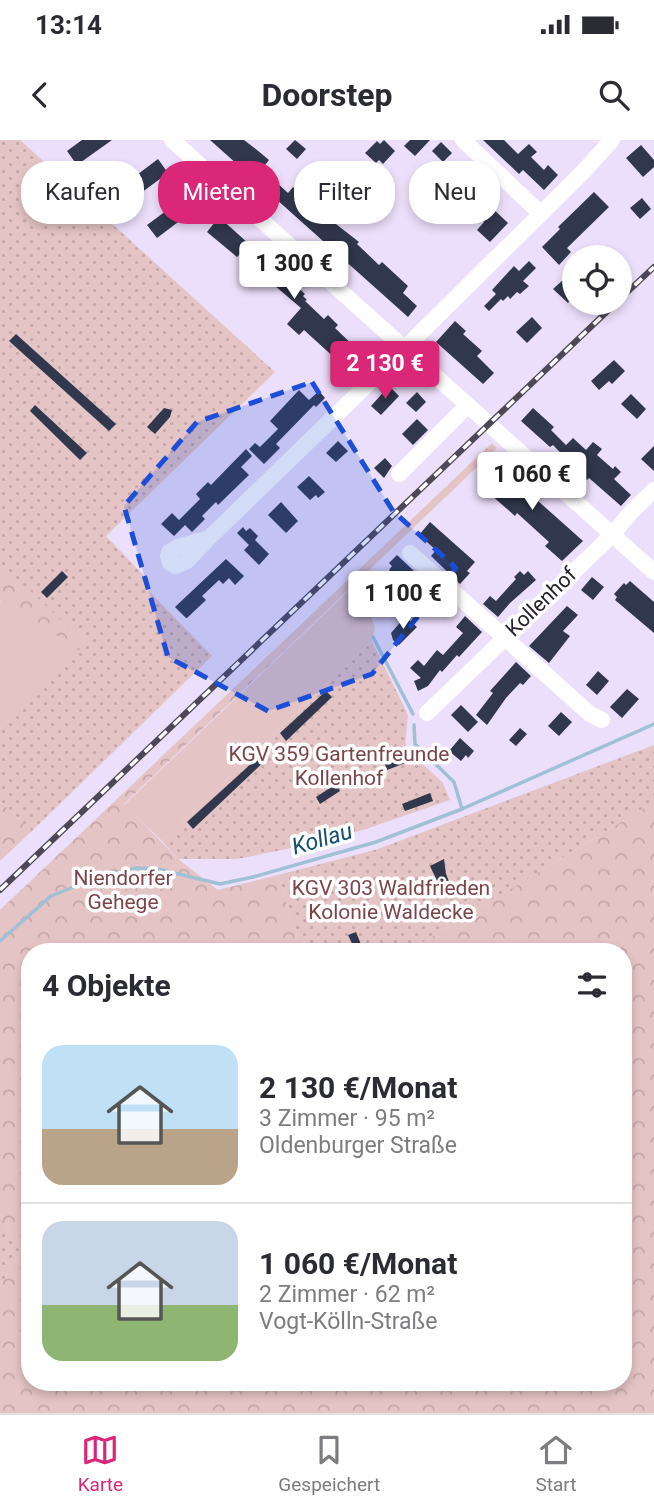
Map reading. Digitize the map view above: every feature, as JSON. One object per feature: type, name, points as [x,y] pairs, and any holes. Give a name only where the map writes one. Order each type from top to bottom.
[{"type":"street","points":[[172,140],[654,572]]},
{"type":"street","points":[[463,140],[541,214]]},
{"type":"street","points":[[209,538],[541,214],[612,140]]},
{"type":"street","points":[[399,474],[468,405]]},
{"type":"street","name":"Kollenhof","points":[[427,713],[612,535],[654,490]]},
{"type":"street","points":[[410,553],[590,714],[602,720]]},
{"type":"highlighted area","points":[[312,382],[393,511],[456,568],[372,674],[268,711],[168,657],[124,506],[197,422]]},
{"type":"green space","points":[[0,140],[20,140],[43,161],[21,161],[21,224],[112,224],[275,372],[106,536],[149,581],[144,586],[212,656],[32,831],[0,801],[0,729],[86,643],[0,563]]},
{"type":"green space","name":"Niendorfer Gehege","points":[[492,443],[497,448],[124,804],[178,859],[218,890],[278,875],[299,943],[21,943],[21,1391],[632,1391],[632,943],[421,943],[654,802],[654,1413],[0,1413],[0,1286],[20,1252],[0,1214],[0,910]]},
{"type":"green space","points":[[0,563],[87,643],[79,651],[2,597],[0,602]]},
{"type":"green space","points":[[359,581],[375,628],[372,641],[162,841],[124,805]]},
{"type":"green space","points":[[2,596],[79,651],[0,729],[0,603]]},
{"type":"green space","name":"KGV 359 Gartenfreunde Kollenhof","points":[[372,641],[408,715],[405,747],[443,783],[450,800],[363,830],[311,844],[237,859],[178,859],[162,841]]},
{"type":"green space","name":"KGV 303 Waldfrieden Kolonie Waldecke","points":[[654,745],[654,802],[421,943],[299,943],[278,875],[378,849]]},
{"type":"green space","points":[[0,801],[32,831],[0,861]]},
{"type":"green space","points":[[0,1214],[20,1252],[0,1286]]},
{"type":"building","points":[[82,140],[112,140],[83,161],[74,161],[67,151]]},
{"type":"building","points":[[210,140],[244,140],[269,160],[268,161],[233,161]]},
{"type":"building","points":[[295,140],[306,149],[297,159],[286,149]]},
{"type":"building","points":[[384,140],[395,151],[386,161],[374,161],[365,153],[377,141],[380,144]]},
{"type":"building","points":[[410,140],[430,140],[415,156],[404,146]]},
{"type":"building","points":[[483,140],[504,140],[518,154],[529,144],[537,152],[531,157],[544,170],[548,165],[558,175],[544,190],[523,170],[519,174]]},
{"type":"building","points":[[441,142],[452,153],[442,161],[432,151]]},
{"type":"building","points":[[641,145],[654,160],[654,167],[643,177],[626,158]]},
{"type":"building","points":[[158,159],[159,161],[158,180],[144,191],[144,170]]},
{"type":"building","points":[[280,186],[288,193],[294,188],[294,215],[280,203]]},
{"type":"building","points":[[594,192],[609,207],[570,245],[562,245],[562,262],[559,265],[542,247],[560,229],[558,227]]},
{"type":"building","points":[[642,198],[651,209],[640,219],[630,208]]},
{"type":"building","points":[[500,215],[508,223],[490,242],[477,230],[482,224],[500,224]]},
{"type":"building","points":[[158,217],[158,224],[176,224],[157,238],[147,225]]},
{"type":"building","points":[[213,224],[227,224],[305,294],[305,301],[324,319],[328,315],[338,325],[335,328],[359,351],[363,347],[372,357],[355,373],[304,330],[299,335],[287,324],[301,308],[252,269],[254,266],[241,253],[237,257],[207,232]]},
{"type":"building","points":[[304,224],[336,224],[359,242],[357,244],[379,265],[382,262],[408,286],[403,293],[417,306],[408,317]]},
{"type":"building","points":[[529,261],[536,268],[523,281],[529,286],[510,299],[508,296],[503,301],[501,299],[489,311],[484,306],[496,294],[492,290],[514,266],[519,271]]},
{"type":"building","points":[[562,281],[562,297],[553,289]]},
{"type":"building","points":[[532,317],[542,328],[527,343],[516,332]]},
{"type":"building","points":[[455,321],[466,331],[463,334],[482,351],[477,356],[494,373],[483,384],[436,342]]},
{"type":"building","points":[[16,334],[116,424],[109,431],[9,341]]},
{"type":"building","points":[[614,360],[625,371],[612,384],[609,381],[599,390],[591,381]]},
{"type":"building","points":[[389,386],[399,396],[381,415],[371,406]]},
{"type":"building","points":[[299,390],[309,400],[319,391],[325,398],[316,407],[314,405],[276,444],[280,448],[264,464],[249,449],[255,443],[260,447],[278,429],[270,421]]},
{"type":"building","points":[[417,392],[426,402],[416,412],[406,403]]},
{"type":"building","points":[[631,394],[646,409],[637,419],[621,404]]},
{"type":"building","points":[[35,405],[87,453],[80,460],[30,411]]},
{"type":"building","points":[[164,408],[172,410],[170,417],[155,434],[147,427]]},
{"type":"building","points":[[533,408],[554,427],[551,430],[566,445],[573,438],[586,450],[593,442],[602,449],[597,455],[613,469],[615,466],[621,472],[614,479],[631,495],[621,506],[589,478],[587,480],[553,445],[550,447],[521,421]]},
{"type":"building","points":[[417,419],[428,430],[413,445],[402,434]]},
{"type":"building","points":[[338,441],[348,451],[336,462],[326,453]]},
{"type":"building","points":[[654,446],[654,471],[641,459]]},
{"type":"building","points":[[246,449],[252,456],[241,467],[249,475],[218,505],[216,502],[202,516],[205,519],[192,532],[185,525],[174,536],[161,524],[172,513],[179,520],[200,499],[196,494],[208,482],[211,485]]},
{"type":"building","points":[[385,458],[392,466],[384,478],[374,468]]},
{"type":"building","points":[[492,460],[583,541],[562,561],[545,546],[549,542],[517,513],[515,516],[490,494],[497,486],[481,472]]},
{"type":"building","points":[[309,476],[325,492],[310,500],[297,487]]},
{"type":"building","points":[[281,502],[298,521],[286,533],[268,515]]},
{"type":"building","points":[[430,522],[475,562],[460,584],[431,556],[436,550],[419,535]]},
{"type":"building","points":[[243,527],[246,531],[250,528],[258,536],[255,540],[269,554],[259,565],[244,550],[249,545],[237,533]]},
{"type":"building","points":[[397,555],[428,584],[420,592],[417,589],[413,594],[389,570],[392,566],[389,563]]},
{"type":"building","points":[[226,559],[244,576],[235,585],[229,578],[223,584],[219,580],[202,596],[206,600],[186,618],[175,607]]},
{"type":"building","points":[[62,571],[68,577],[47,598],[41,592]]},
{"type":"building","points":[[520,571],[524,575],[528,571],[536,580],[498,617],[483,604],[490,596],[496,601]]},
{"type":"building","points":[[592,577],[604,587],[593,600],[581,590]]},
{"type":"building","points":[[630,581],[654,602],[654,633],[615,600],[617,597],[614,594],[624,583],[626,585]]},
{"type":"building","points":[[567,606],[578,615],[563,631],[570,636],[549,663],[529,646]]},
{"type":"building","points":[[465,616],[482,632],[459,657],[457,655],[442,672],[440,670],[428,686],[418,691],[414,681],[421,678],[410,668],[418,660],[424,666],[437,650],[443,655],[463,633],[456,627]]},
{"type":"building","points":[[405,617],[417,627],[399,645],[393,640],[391,633]]},
{"type":"building","points":[[516,662],[531,676],[506,698],[487,725],[476,715],[493,693],[490,691]]},
{"type":"building","points":[[598,671],[609,681],[597,695],[586,685]]},
{"type":"building","points":[[627,689],[639,699],[622,718],[610,707]]},
{"type":"building","points":[[326,691],[332,697],[286,741],[280,733]]},
{"type":"building","points":[[461,705],[478,722],[468,732],[451,715]]},
{"type":"building","points":[[561,712],[572,722],[559,736],[548,726]]},
{"type":"building","points":[[520,728],[527,734],[516,746],[509,740]]},
{"type":"building","points":[[460,738],[474,751],[461,761],[449,751]]},
{"type":"building","points":[[264,752],[269,757],[193,829],[187,822]]},
{"type":"building","points":[[405,754],[408,762],[387,770],[384,762]]},
{"type":"building","points":[[336,784],[340,791],[320,804],[316,797]]},
{"type":"building","points":[[430,793],[433,801],[405,811],[402,804]]},
{"type":"building","points":[[444,859],[450,884],[441,889],[430,866]]},
{"type":"building","points":[[356,932],[360,943],[352,943],[348,935]]},
{"type":"waterway","points":[[373,637],[413,714]]},
{"type":"waterway","name":"Kollau","points":[[0,941],[51,896],[98,877],[136,868],[158,869],[220,884],[253,877],[376,842],[462,809],[654,724]]},
{"type":"waterway","points":[[414,725],[415,744],[454,782],[462,809]]},
{"type":"railway","points":[[632,288],[654,267]]},
{"type":"railway","points":[[0,890],[603,315]]}]
